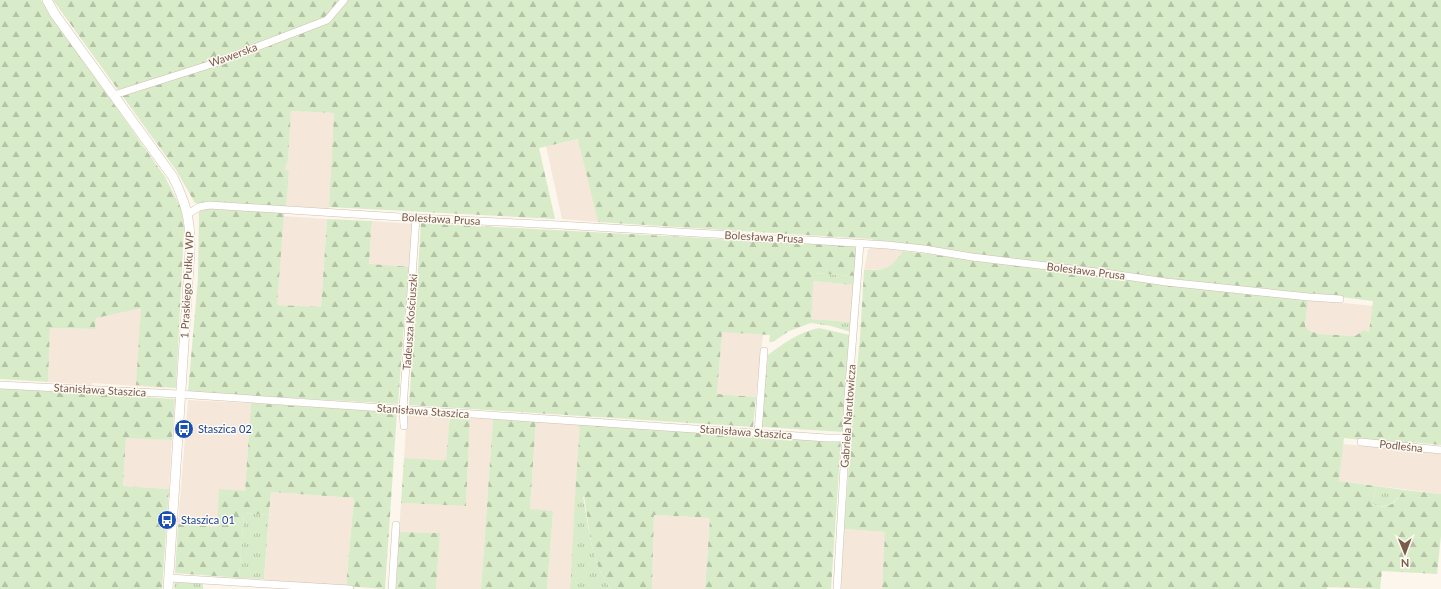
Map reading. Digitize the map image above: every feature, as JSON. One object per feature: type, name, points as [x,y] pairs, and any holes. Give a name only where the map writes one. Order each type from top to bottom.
[{"type":"street","name":"1 Praskiego Pułku WP","points":[[47,0],[54,13],[173,177],[182,196],[188,214],[190,251],[168,589]]},
{"type":"street","name":"Wawerska","points":[[114,95],[215,63],[327,20],[344,0]]},
{"type":"street","name":"Bolesława Prusa","points":[[188,214],[199,206],[209,205],[731,235],[747,238],[860,243],[924,249],[972,258],[1105,273],[1171,283],[1310,298],[1340,299]]},
{"type":"street","name":"Tadeusza Kościuszki","points":[[404,426],[416,218]]},
{"type":"street","name":"Gabriela Narutowicza","points":[[837,589],[860,243]]},
{"type":"street","points":[[758,432],[764,351]]},
{"type":"street","name":"Stanisława Staszica","points":[[0,385],[181,395],[758,432],[827,438],[846,438]]},
{"type":"street","name":"Podleśna","points":[[1361,442],[1441,450]]},
{"type":"street","points":[[392,589],[396,526]]},
{"type":"street","points":[[169,578],[262,587],[350,589]]},
{"type":"shaded area","points":[[291,111],[334,113],[329,209],[286,206],[289,171],[285,169],[288,160]]},
{"type":"shaded area","points":[[579,139],[598,222],[562,219],[546,146]]},
{"type":"shaded area","points":[[100,207],[173,212],[170,383],[164,388],[92,383],[92,385],[48,382],[50,328],[95,329]]},
{"type":"shaded area","points":[[283,216],[327,219],[321,307],[276,305]]},
{"type":"shaded area","points":[[372,221],[414,224],[412,267],[369,265]]},
{"type":"shaded area","points":[[871,247],[903,251],[894,264],[886,269],[864,270],[868,250]]},
{"type":"shaded area","points":[[813,281],[854,285],[851,322],[811,319]]},
{"type":"shaded area","points":[[1308,299],[1373,306],[1369,332],[1364,330],[1355,336],[1319,334],[1310,331],[1305,326]]},
{"type":"shaded area","points":[[722,331],[763,335],[756,397],[717,394]]},
{"type":"shaded area","points":[[188,400],[251,403],[245,491],[217,527],[178,524]]},
{"type":"shaded area","points":[[407,412],[450,415],[446,460],[404,458]]},
{"type":"shaded area","points":[[470,416],[493,418],[481,589],[436,589],[440,533],[399,532],[401,503],[466,506]]},
{"type":"shaded area","points":[[536,422],[580,425],[570,589],[547,589],[553,511],[530,510]]},
{"type":"shaded area","points":[[126,437],[172,440],[169,489],[123,486]]},
{"type":"shaded area","points":[[1343,444],[1441,453],[1441,494],[1339,481]]},
{"type":"shaded area","points":[[271,492],[354,498],[346,586],[264,581]]},
{"type":"shaded area","points":[[654,515],[710,518],[705,589],[652,589]]},
{"type":"shaded area","points":[[844,529],[886,532],[882,589],[841,589]]},
{"type":"green space","points":[[0,0],[41,0],[165,177],[182,210],[184,229],[176,388],[136,385],[141,308],[96,318],[95,329],[50,328],[48,382],[0,379]]},
{"type":"green space","points":[[53,0],[1441,0],[1441,445],[1410,442],[1408,445],[1344,438],[1339,481],[1376,486],[1373,504],[1383,507],[1392,504],[1404,490],[1441,494],[1441,536],[1437,574],[1382,571],[1380,589],[1327,587],[1327,589],[882,589],[885,532],[844,529],[864,270],[878,270],[887,268],[903,251],[1308,299],[1305,326],[1310,331],[1319,334],[1355,336],[1364,330],[1369,332],[1373,301],[1309,293],[1308,296],[1168,280],[901,245],[869,239],[598,222],[578,139],[539,148],[555,219],[329,207],[334,113],[291,111],[288,160],[285,169],[289,171],[286,208],[195,203],[176,170]]},
{"type":"green space","points":[[206,208],[284,213],[277,305],[321,307],[327,219],[372,221],[369,264],[412,267],[409,312],[405,312],[398,404],[188,392],[198,278],[199,212]]},
{"type":"green space","points":[[421,223],[856,246],[854,276],[814,273],[811,323],[789,331],[773,342],[769,342],[770,335],[722,332],[717,394],[756,397],[753,427],[409,405]]},
{"type":"green space","points":[[814,273],[854,276],[854,285],[813,281]]},
{"type":"green space","points":[[811,319],[851,322],[851,332],[831,326],[811,323]]},
{"type":"green space","points":[[819,328],[850,335],[844,432],[761,427],[768,355],[798,335]]},
{"type":"green space","points":[[0,388],[175,399],[172,440],[126,438],[123,486],[169,489],[162,589],[0,589]]},
{"type":"green space","points":[[251,403],[397,412],[385,589],[346,586],[354,498],[271,492],[269,515],[244,513],[239,578],[175,573],[178,524],[217,527],[219,489],[245,491]]},
{"type":"green space","points":[[450,415],[470,416],[466,506],[401,503],[404,458],[446,460]]},
{"type":"green space","points":[[493,418],[536,420],[530,509],[553,511],[547,589],[481,589]]},
{"type":"green space","points":[[580,423],[841,440],[831,589],[705,589],[710,518],[654,515],[652,589],[611,589],[604,578],[595,556],[584,497],[575,497]]},
{"type":"green space","points":[[1376,486],[1404,490],[1391,504],[1387,506],[1378,506],[1373,504]]},
{"type":"green space","points":[[575,497],[583,497],[589,533],[595,556],[604,578],[611,589],[570,589]]},
{"type":"green space","points":[[244,513],[269,515],[264,579],[239,578]]},
{"type":"green space","points":[[399,532],[440,533],[436,589],[396,589]]},
{"type":"green space","points":[[175,582],[203,583],[203,589],[174,589]]},
{"type":"place","name":"Staszica 02","points":[[184,429]]},
{"type":"place","name":"Staszica 01","points":[[167,520]]}]
